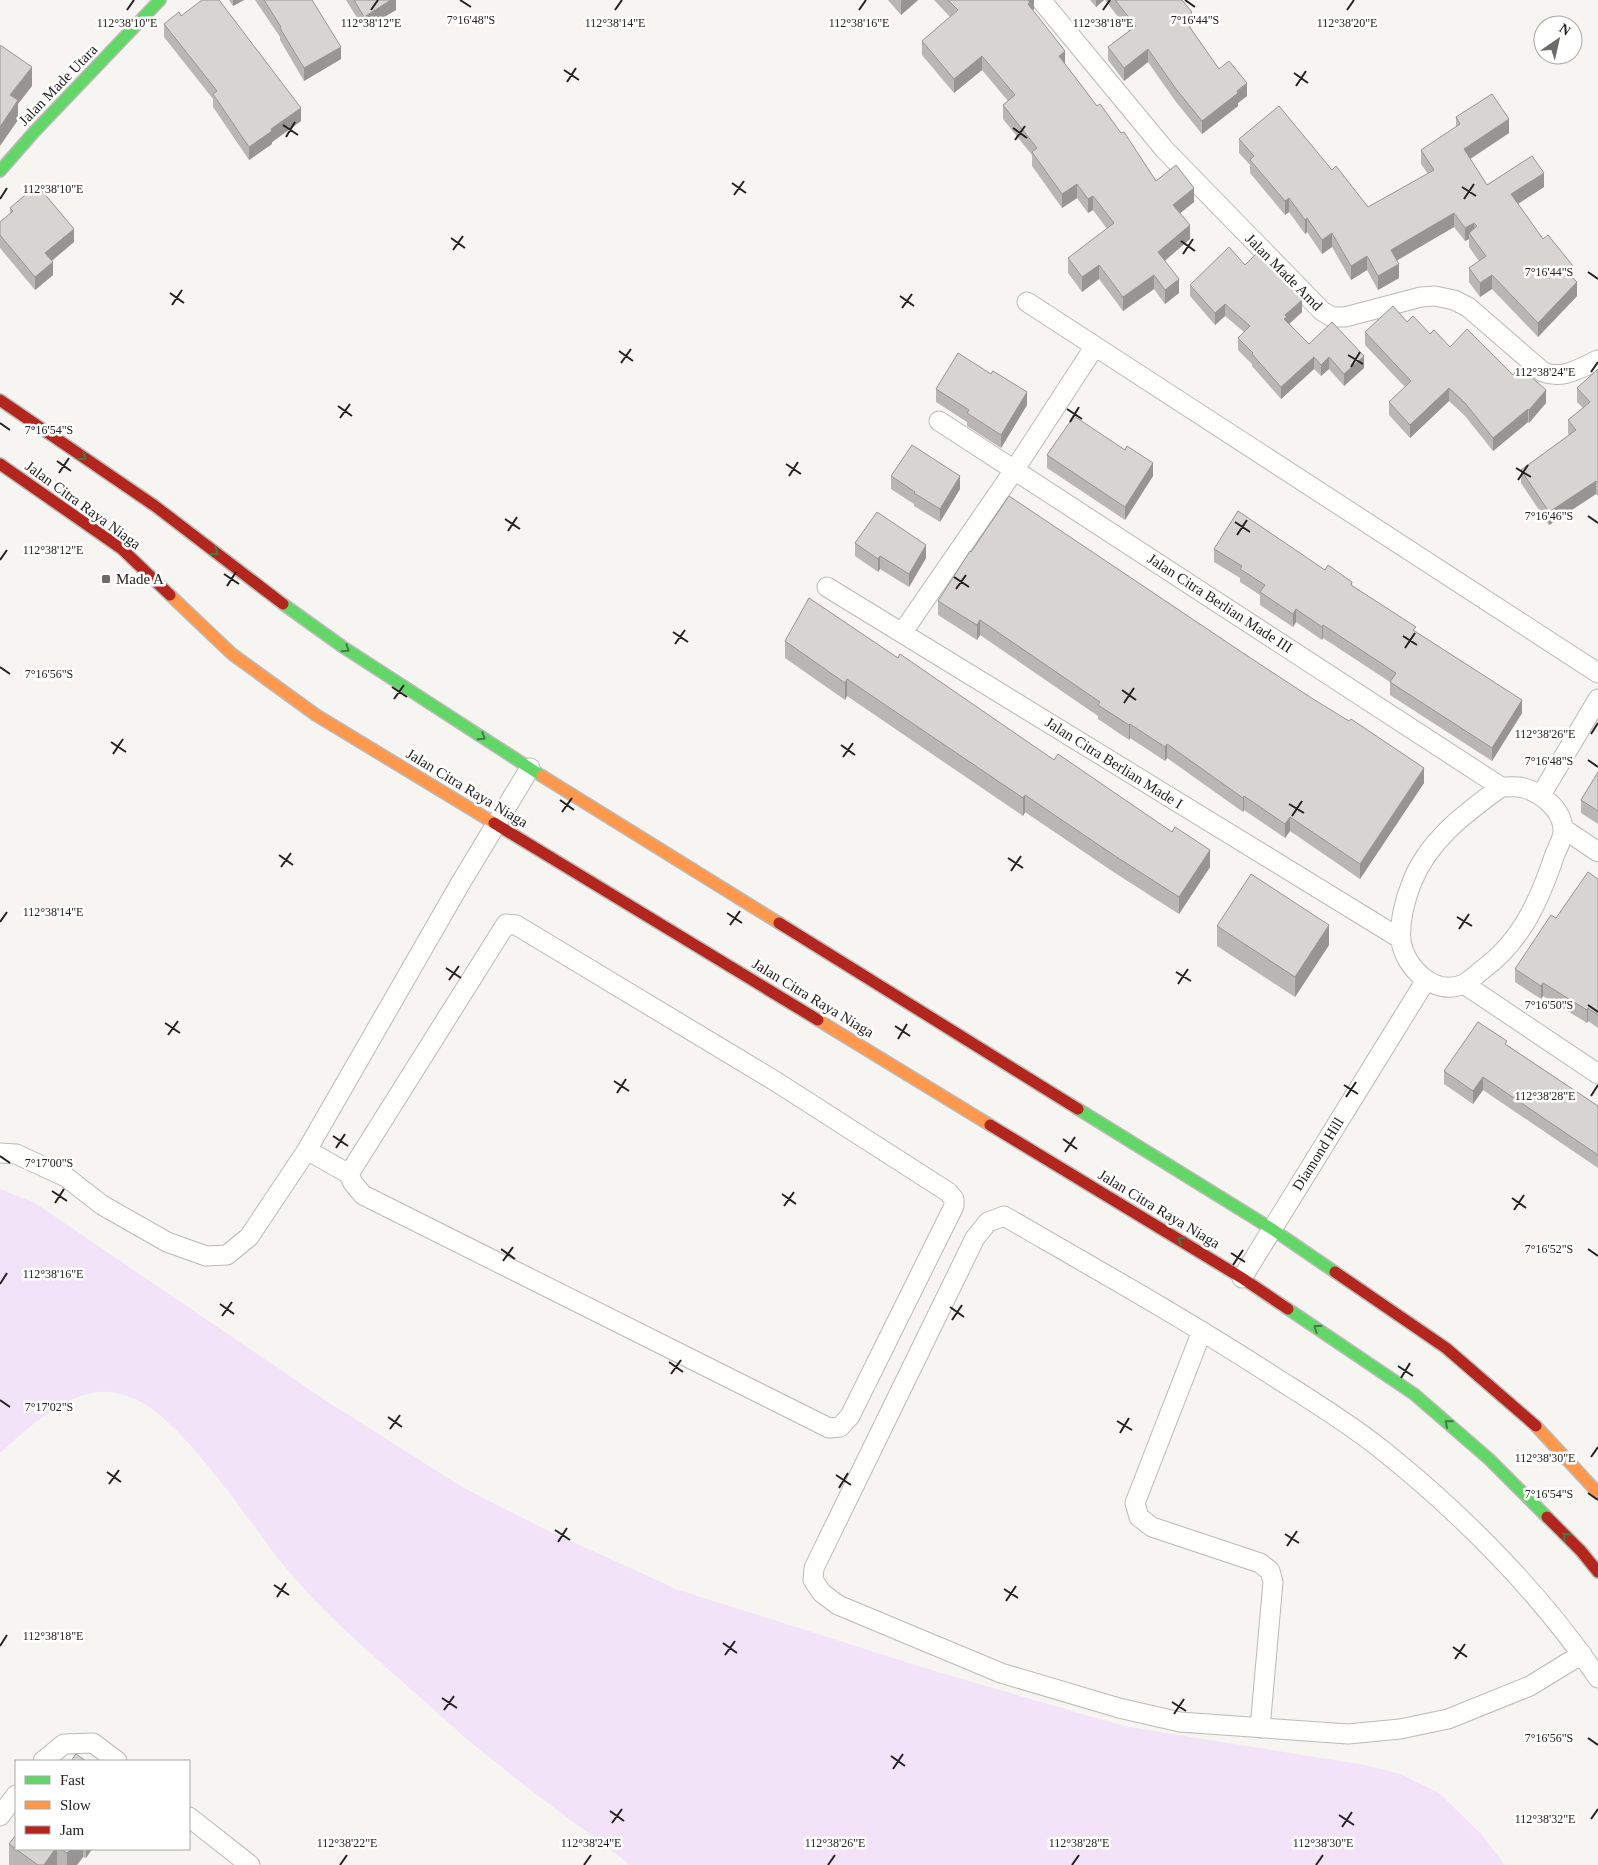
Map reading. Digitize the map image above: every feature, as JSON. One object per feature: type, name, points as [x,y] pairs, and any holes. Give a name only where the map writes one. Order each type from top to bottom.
[{"type":"street","name":"Jalan Made Utara","points":[[0,171],[35,131],[160,0]]},
{"type":"street","name":"Jalan Made Amd","points":[[1041,0],[1165,150],[1322,311],[1332,317],[1345,317],[1420,297],[1435,296],[1454,300],[1479,315],[1543,372],[1550,375],[1567,374],[1598,360]]},
{"type":"street","points":[[1028,302],[1598,674]]},
{"type":"street","points":[[902,633],[1016,469],[1095,346]]},
{"type":"street","points":[[0,400],[155,506],[268,594],[343,647],[530,768],[1272,1229],[1446,1348],[1538,1428],[1598,1493]]},
{"type":"street","name":"Jalan Citra Berlian Made III","points":[[939,421],[1016,469],[1501,787]]},
{"type":"street","name":"Jalan Citra Raya Niaga","points":[[0,464],[122,549],[232,654],[316,714],[1242,1278],[1414,1394],[1489,1458],[1581,1551],[1598,1572]]},
{"type":"street","name":"Jalan Citra Berlian Made I","points":[[827,587],[1401,940]]},
{"type":"street","points":[[1541,795],[1598,699]]},
{"type":"street","points":[[0,1153],[16,1154],[66,1176],[102,1205],[167,1242],[206,1256],[227,1255],[249,1237],[308,1150],[455,893],[530,768]]},
{"type":"street","points":[[1564,830],[1535,907],[1521,930],[1492,963],[1464,984],[1444,986],[1426,980],[1413,969],[1404,956],[1401,940],[1404,910],[1412,881],[1426,855],[1445,831],[1501,787],[1522,787],[1541,795],[1556,810],[1564,830],[1598,852]]},
{"type":"street","points":[[308,1150],[349,1174],[363,1195],[829,1428],[840,1427],[850,1416],[954,1206],[954,1199],[948,1192],[775,1081],[516,925],[506,924],[349,1174]]},
{"type":"street","name":"Diamond Hill","points":[[1242,1278],[1426,980]]},
{"type":"street","points":[[1464,984],[1598,1074]]},
{"type":"street","points":[[1582,1654],[1530,1686],[1439,1721],[1400,1729],[1348,1734],[1180,1722],[1118,1708],[1001,1673],[838,1605],[822,1593],[813,1580],[814,1568],[975,1238],[988,1222],[1004,1216],[1202,1330],[1309,1399],[1380,1448],[1486,1544],[1532,1591],[1582,1654],[1598,1678]]},
{"type":"street","points":[[1202,1330],[1135,1502],[1139,1517],[1152,1527],[1260,1564],[1270,1571],[1273,1582],[1260,1728]]},
{"type":"street","points":[[44,1760],[64,1744],[93,1743],[116,1760]]},
{"type":"street","points":[[0,1816],[15,1796]]},
{"type":"street","points":[[190,1818],[250,1865]]},
{"type":"shaded area","points":[[0,1189],[35,1203],[325,1400],[462,1487],[536,1525],[676,1589],[931,1670],[1124,1726],[1365,1765],[1400,1774],[1439,1793],[1482,1835],[1505,1865],[629,1865],[475,1746],[340,1626],[295,1579],[190,1444],[148,1406],[129,1397],[111,1392],[94,1392],[79,1396],[64,1403],[36,1422],[0,1453]]},
{"type":"building","points":[[202,0],[219,0],[301,108],[249,147],[213,94],[217,91],[164,24],[179,12],[181,16]]},
{"type":"building","points":[[264,0],[312,0],[341,47],[304,68]]},
{"type":"building","points":[[354,0],[391,0],[364,17]]},
{"type":"building","points":[[948,0],[1028,0],[1030,3],[1028,4],[1065,51],[1059,56],[1097,106],[1100,104],[1121,133],[1124,132],[1156,181],[1176,165],[1194,188],[1173,205],[1190,225],[1158,252],[1179,279],[1165,290],[1154,275],[1123,297],[1099,265],[1082,277],[1068,258],[1114,223],[1093,196],[1088,199],[1077,184],[1062,194],[1032,152],[1037,148],[1003,105],[1015,95],[982,56],[954,79],[922,41],[958,10]]},
{"type":"building","points":[[1115,0],[1182,0],[1192,12],[1184,19],[1219,69],[1229,61],[1247,83],[1237,91],[1238,93],[1202,121],[1176,89],[1148,49],[1124,68],[1108,47],[1136,26]]},
{"type":"building","points":[[0,45],[32,67],[10,95],[18,100],[0,127]]},
{"type":"building","points":[[1492,94],[1509,119],[1464,149],[1487,185],[1532,156],[1544,173],[1511,194],[1543,239],[1548,235],[1573,266],[1566,272],[1577,282],[1538,323],[1492,275],[1480,283],[1469,268],[1486,256],[1469,233],[1477,226],[1474,223],[1465,228],[1454,213],[1391,250],[1399,264],[1378,276],[1367,256],[1351,266],[1332,233],[1322,240],[1307,218],[1305,220],[1289,198],[1285,201],[1250,160],[1254,156],[1239,139],[1279,106],[1332,170],[1336,166],[1368,207],[1434,170],[1421,150],[1460,124],[1456,117]]},
{"type":"building","points":[[37,185],[74,229],[45,253],[53,262],[35,277],[0,235],[0,222],[13,211],[10,208]]},
{"type":"building","points":[[1229,247],[1245,265],[1258,252],[1302,300],[1285,315],[1287,317],[1284,319],[1309,344],[1332,322],[1364,356],[1344,374],[1329,357],[1321,365],[1314,357],[1281,387],[1238,338],[1250,326],[1225,304],[1215,313],[1190,285]]},
{"type":"building","points":[[1393,306],[1407,322],[1413,316],[1430,334],[1434,330],[1450,347],[1467,329],[1513,375],[1520,367],[1546,390],[1529,410],[1493,438],[1465,403],[1449,388],[1410,425],[1389,402],[1411,381],[1365,332]]},
{"type":"building","points":[[958,353],[991,374],[993,371],[1027,392],[1001,435],[967,413],[969,410],[936,389]]},
{"type":"building","points":[[1598,369],[1598,483],[1596,481],[1549,512],[1521,470],[1576,430],[1568,420],[1590,402],[1577,388]]},
{"type":"building","points":[[1074,416],[1125,450],[1127,446],[1153,463],[1125,507],[1047,455]]},
{"type":"building","points":[[912,445],[960,476],[940,509],[891,476]]},
{"type":"building","points":[[1009,496],[1313,699],[1349,721],[1351,719],[1424,768],[1360,864],[1290,817],[1285,824],[1244,796],[1243,798],[1167,744],[1165,747],[1129,725],[1098,705],[1100,702],[980,620],[977,625],[938,601]]},
{"type":"building","points":[[1238,511],[1325,570],[1328,565],[1352,582],[1351,585],[1416,627],[1413,630],[1522,700],[1492,748],[1390,682],[1396,673],[1323,625],[1322,627],[1296,609],[1293,614],[1260,592],[1265,585],[1240,569],[1242,566],[1214,549]]},
{"type":"building","points":[[877,512],[926,545],[909,574],[880,556],[878,559],[855,543]]},
{"type":"building","points":[[809,598],[898,658],[900,654],[1054,760],[1058,754],[1172,832],[1175,827],[1210,850],[1179,897],[1025,795],[1023,798],[847,679],[845,683],[785,641]]},
{"type":"building","points":[[1598,772],[1598,811],[1581,800]]},
{"type":"building","points":[[1588,872],[1598,879],[1598,1015],[1543,983],[1541,986],[1515,969],[1551,915],[1556,918]]},
{"type":"building","points":[[1251,874],[1329,925],[1295,977],[1217,926]]},
{"type":"building","points":[[1478,1022],[1507,1041],[1505,1044],[1598,1106],[1598,1155],[1483,1077],[1473,1091],[1444,1071]]},
{"type":"building","points":[[76,1754],[85,1760],[72,1760]]},
{"type":"building","points":[[15,1836],[15,1848],[9,1844]]},
{"type":"building","points":[[17,1850],[54,1850],[44,1865],[38,1865]]},
{"type":"traffic: fast","points":[[0,171],[35,131],[160,0]]},
{"type":"traffic: fast","points":[[283,604],[343,647],[542,776]]},
{"type":"traffic: fast","points":[[1078,1109],[1272,1229],[1335,1272]]},
{"type":"traffic: fast","points":[[1288,1309],[1414,1394],[1489,1459],[1547,1517]]},
{"type":"traffic: slow","points":[[170,595],[232,654],[316,715],[494,823]]},
{"type":"traffic: slow","points":[[542,776],[779,923]]},
{"type":"traffic: slow","points":[[818,1020],[990,1125]]},
{"type":"traffic: slow","points":[[1536,1426],[1598,1493]]},
{"type":"traffic: jam","points":[[0,400],[155,506],[283,604]]},
{"type":"traffic: jam","points":[[0,464],[122,549],[170,595]]},
{"type":"traffic: jam","points":[[494,823],[818,1020]]},
{"type":"traffic: jam","points":[[779,923],[1078,1109]]},
{"type":"traffic: jam","points":[[990,1125],[1242,1278],[1288,1309]]},
{"type":"traffic: jam","points":[[1335,1272],[1446,1348],[1536,1426]]},
{"type":"traffic: jam","points":[[1547,1517],[1581,1551],[1598,1572]]},
{"type":"place","name":"Made A","points":[[106,579]]}]
